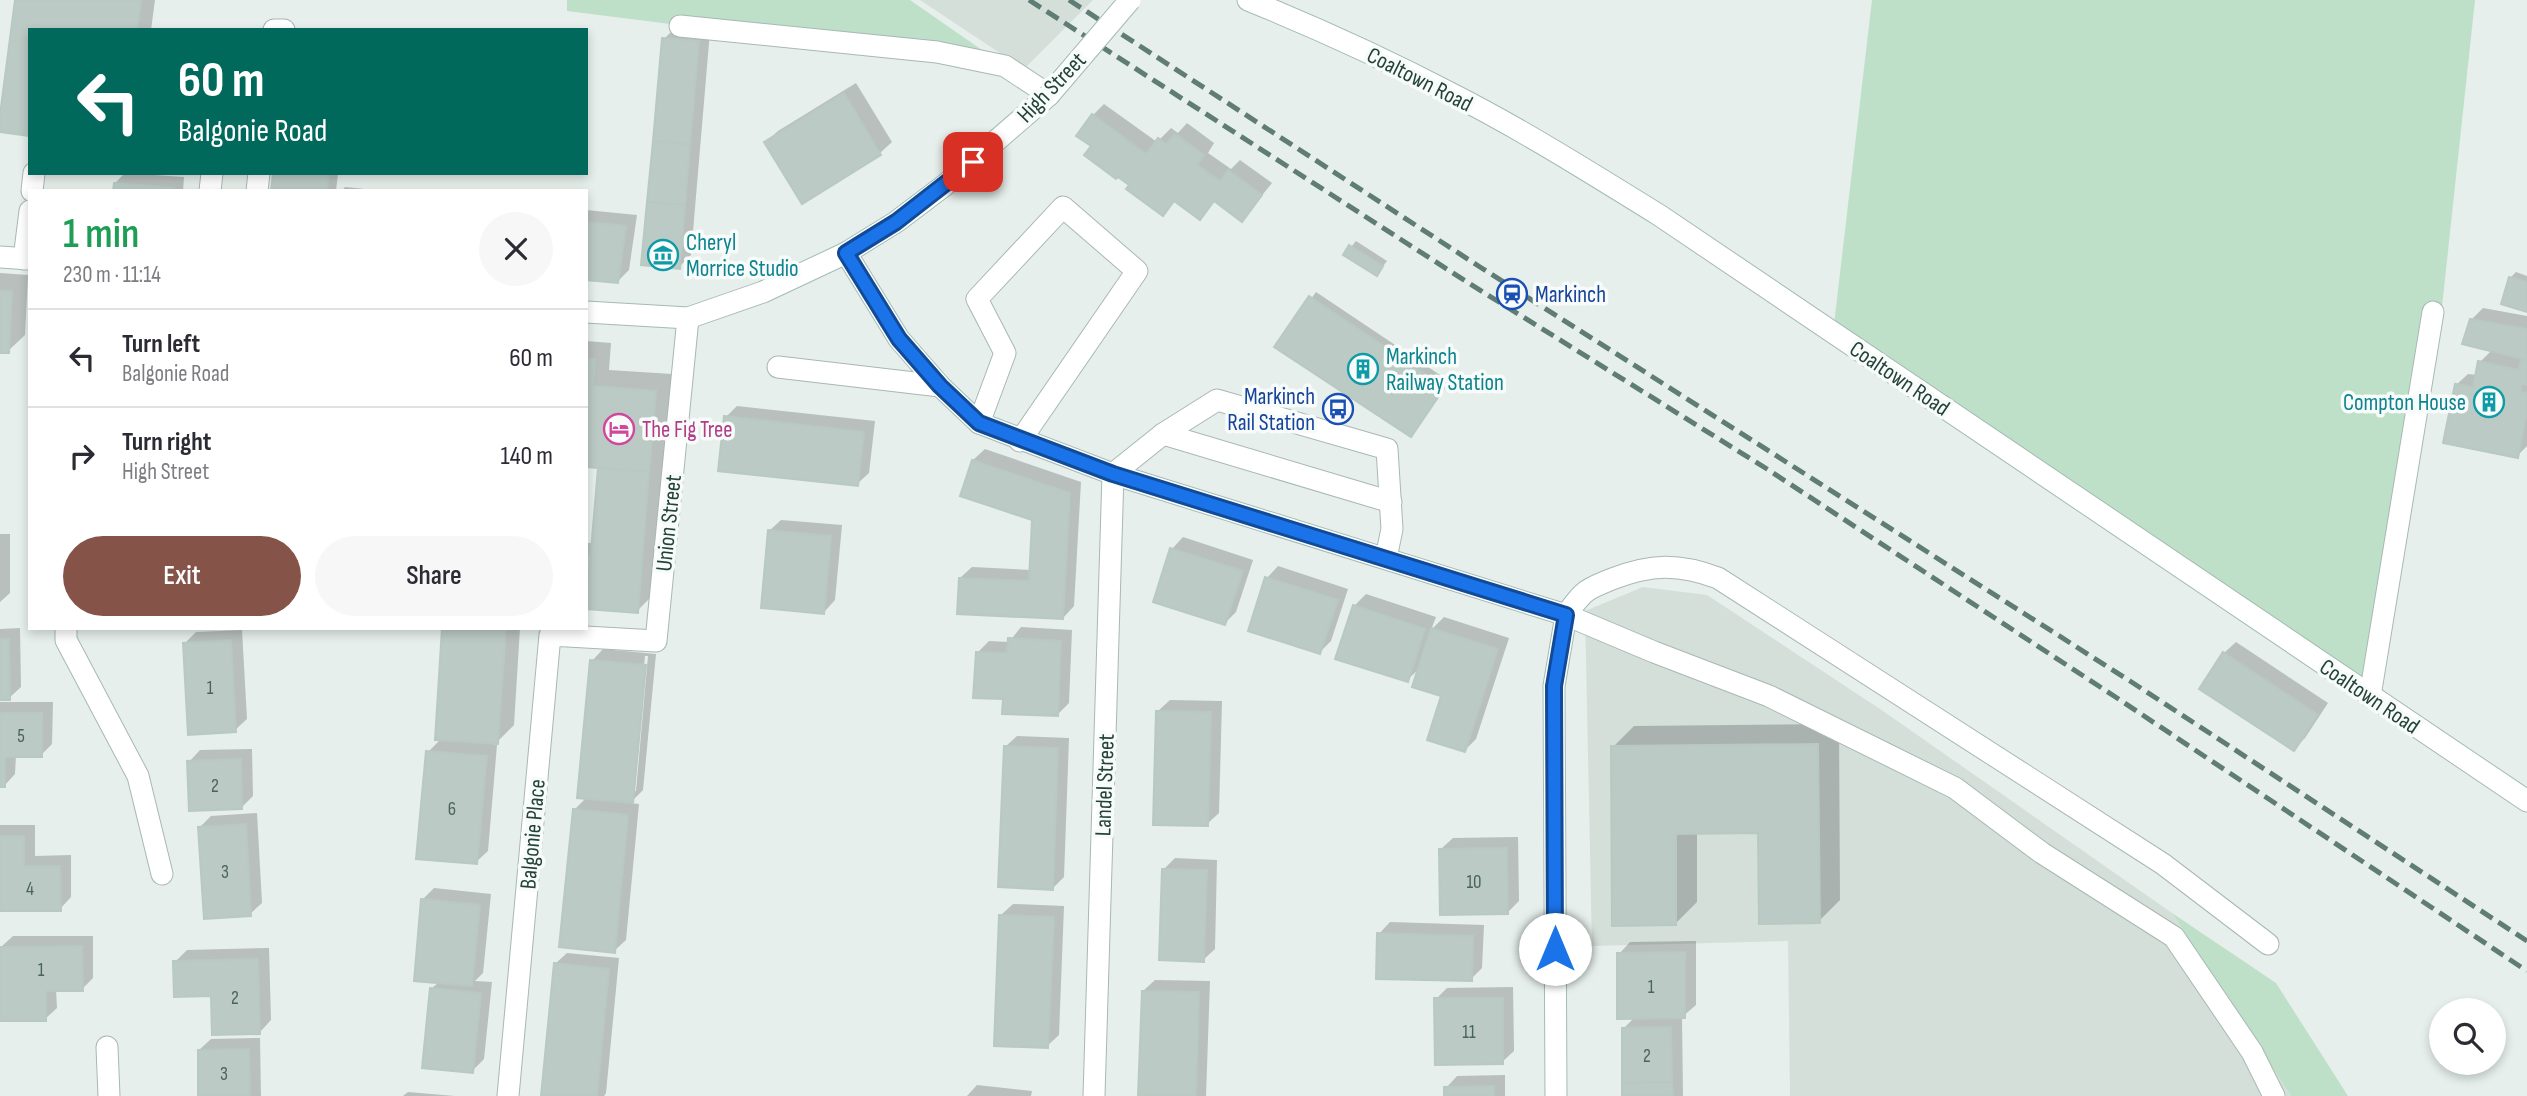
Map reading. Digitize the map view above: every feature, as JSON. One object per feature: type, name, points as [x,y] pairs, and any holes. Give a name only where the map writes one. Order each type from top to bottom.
[{"type":"street","name":"High Street","points":[[588,312],[688,318],[763,292],[846,253],[896,222],[945,185],[1049,95],[1130,0]]},
{"type":"street","name":"Coaltown Road","points":[[1248,0],[1327,32],[1452,94],[1553,149],[1623,193],[2527,801]]},
{"type":"street","points":[[680,26],[937,52],[1005,66],[1049,95]]},
{"type":"street","points":[[979,423],[1005,353],[977,299],[1063,207],[1137,271],[1020,440]]},
{"type":"street","points":[[846,253],[899,339],[940,386],[979,423],[1113,474],[1566,615],[1769,696],[1955,788],[2042,853],[2174,937],[2252,1052],[2274,1096]]},
{"type":"street","points":[[0,257],[27,259]]},
{"type":"street","points":[[2370,696],[2433,312]]},
{"type":"street","name":"Union Street","points":[[612,639],[656,642],[688,318]]},
{"type":"street","points":[[778,367],[940,386]]},
{"type":"street","points":[[1113,474],[1163,434],[1217,400],[1387,449],[1392,529],[1386,558]]},
{"type":"street","points":[[1163,434],[1391,502]]},
{"type":"street","name":"Landel Street","points":[[1094,1096],[1113,474]]},
{"type":"street","points":[[1556,1096],[1554,686],[1566,615],[1584,593],[1628,573],[1649,568],[1675,566],[1718,578],[2163,864],[2268,944]]},
{"type":"street","points":[[66,630],[66,640],[138,776],[162,874]]},
{"type":"street","name":"Balgonie Place","points":[[508,1096],[550,635],[612,639]]},
{"type":"street","points":[[107,1046],[109,1096]]},
{"type":"shaded area","points":[[920,0],[1093,0],[1024,69]]},
{"type":"shaded area","points":[[1643,587],[1707,595],[1883,711],[2172,913],[2291,1096],[1790,1096],[1788,941],[1592,946],[1585,611]]},
{"type":"green space","points":[[567,0],[910,0],[1005,66],[567,11]]},
{"type":"green space","points":[[1872,0],[2475,0],[2441,316],[2370,696],[1833,333]]},
{"type":"green space","points":[[2172,913],[2276,983],[2348,1096],[2291,1096]]},
{"type":"building","points":[[15,0],[141,0],[137,28],[28,28],[28,136],[0,132]]},
{"type":"building","points":[[662,38],[699,41],[690,145],[653,141]]},
{"type":"building","points":[[844,93],[881,155],[802,204],[764,142]]},
{"type":"building","points":[[1092,114],[1146,154],[1158,138],[1166,144],[1175,134],[1204,155],[1197,165],[1220,181],[1228,170],[1262,195],[1242,222],[1214,201],[1200,220],[1174,201],[1163,216],[1126,189],[1129,185],[1118,177],[1116,179],[1084,155],[1091,146],[1076,136]]},
{"type":"building","points":[[653,141],[690,145],[685,205],[647,202]]},
{"type":"building","points":[[273,175],[329,175],[327,189],[271,189]]},
{"type":"building","points":[[114,183],[174,188],[174,189],[113,189]]},
{"type":"building","points":[[647,202],[685,205],[680,269],[641,265]]},
{"type":"building","points":[[588,222],[626,226],[618,283],[588,280]]},
{"type":"building","points":[[1349,245],[1383,266],[1377,276],[1343,255]]},
{"type":"building","points":[[2509,277],[2527,282],[2527,312],[2501,304]]},
{"type":"building","points":[[0,291],[12,291],[9,353],[0,353]]},
{"type":"building","name":"Markinch Railway Station","points":[[1309,296],[1445,387],[1411,437],[1274,347]]},
{"type":"building","points":[[2470,319],[2527,329],[2527,360],[2462,344]]},
{"type":"building","name":"The Fig Tree","points":[[588,359],[595,359],[593,386],[656,391],[649,472],[588,467]]},
{"type":"building","name":"Compton House","points":[[2521,359],[2527,360],[2527,385],[2522,384],[2520,392],[2527,393],[2527,411],[2518,458],[2443,443],[2455,384],[2473,387],[2478,361],[2519,370]]},
{"type":"building","points":[[724,416],[864,432],[858,486],[718,471]]},
{"type":"building","points":[[972,460],[1070,493],[1063,619],[957,614],[959,578],[1029,581],[1032,520],[960,496]]},
{"type":"building","points":[[598,468],[649,472],[638,613],[588,609]]},
{"type":"building","points":[[768,530],[831,536],[824,614],[761,608]]},
{"type":"building","points":[[1170,548],[1243,571],[1225,625],[1153,602]]},
{"type":"building","points":[[588,554],[591,555],[588,587]]},
{"type":"building","points":[[1265,577],[1338,600],[1320,654],[1248,631]]},
{"type":"building","points":[[1353,605],[1425,629],[1408,682],[1335,659]]},
{"type":"building","points":[[1431,628],[1498,649],[1465,752],[1427,740],[1441,696],[1412,687]]},
{"type":"building","points":[[442,630],[506,630],[498,744],[435,740]]},
{"type":"building","points":[[1008,638],[1061,641],[1058,716],[1002,714],[1003,699],[973,698],[976,652],[1007,653]]},
{"type":"building","points":[[0,639],[9,639],[10,700],[0,700]]},
{"type":"building","points":[[231,640],[236,732],[188,735],[183,643]]},
{"type":"building","points":[[2223,652],[2318,715],[2294,751],[2199,689]]},
{"type":"building","points":[[590,660],[646,665],[633,803],[577,798]]},
{"type":"building","points":[[1156,711],[1211,712],[1208,826],[1153,825]]},
{"type":"building","points":[[0,713],[42,713],[42,757],[5,757],[5,787],[0,787]]},
{"type":"building","points":[[1818,744],[1820,923],[1759,924],[1758,833],[1676,834],[1676,925],[1612,926],[1611,746]]},
{"type":"building","points":[[1004,746],[1058,748],[1053,890],[998,887]]},
{"type":"building","points":[[426,751],[487,756],[477,864],[416,859]]},
{"type":"building","points":[[241,759],[242,809],[189,811],[187,761]]},
{"type":"building","points":[[573,809],[628,815],[615,953],[559,947]]},
{"type":"building","points":[[246,824],[251,916],[204,919],[198,827]]},
{"type":"building","points":[[0,836],[24,836],[24,866],[60,866],[61,911],[0,911]]},
{"type":"building","points":[[1507,848],[1508,914],[1440,915],[1439,849]]},
{"type":"building","points":[[1162,869],[1207,870],[1204,962],[1159,960]]},
{"type":"building","points":[[421,899],[480,905],[472,986],[414,981]]},
{"type":"building","points":[[999,915],[1054,917],[1048,1048],[994,1046]]},
{"type":"building","points":[[1377,933],[1473,936],[1472,981],[1376,979]]},
{"type":"building","points":[[82,946],[83,991],[46,991],[46,1021],[0,1021],[0,947]]},
{"type":"building","points":[[1685,952],[1685,1018],[1617,1019],[1617,953]]},
{"type":"building","points":[[258,959],[260,1034],[212,1035],[211,996],[174,997],[173,961]]},
{"type":"building","points":[[554,963],[609,969],[597,1096],[541,1096]]},
{"type":"building","points":[[430,988],[481,993],[473,1073],[422,1068]]},
{"type":"building","points":[[1142,991],[1199,992],[1196,1096],[1138,1096]]},
{"type":"building","points":[[1434,998],[1503,998],[1503,1064],[1435,1065]]},
{"type":"building","points":[[1671,1027],[1672,1082],[1622,1083],[1622,1028]]},
{"type":"building","points":[[249,1049],[250,1096],[198,1096],[198,1050]]},
{"type":"building","points":[[1672,1082],[1673,1096],[1622,1096],[1622,1083]]},
{"type":"building","points":[[1494,1086],[1494,1096],[1444,1096],[1444,1087]]},
{"type":"railway","points":[[1029,0],[1467,282],[1767,469],[2527,971]]},
{"type":"railway","points":[[1069,0],[1480,267],[2130,681],[2527,941]]},
{"type":"place","name":"Cheryl Morrice Studio","points":[[663,255]]},
{"type":"place","name":"Markinch","points":[[1512,294]]},
{"type":"place","name":"Markinch Railway Station","points":[[1363,369]]},
{"type":"place","name":"Compton House","points":[[2489,402]]},
{"type":"place","name":"Markinch Rail Station","points":[[1338,409]]},
{"type":"place","name":"The Fig Tree","points":[[619,429]]},
{"type":"route","points":[[973,162],[896,222],[846,253],[899,339],[940,386],[979,423],[1113,474],[1566,615],[1554,686],[1555,949]]}]
